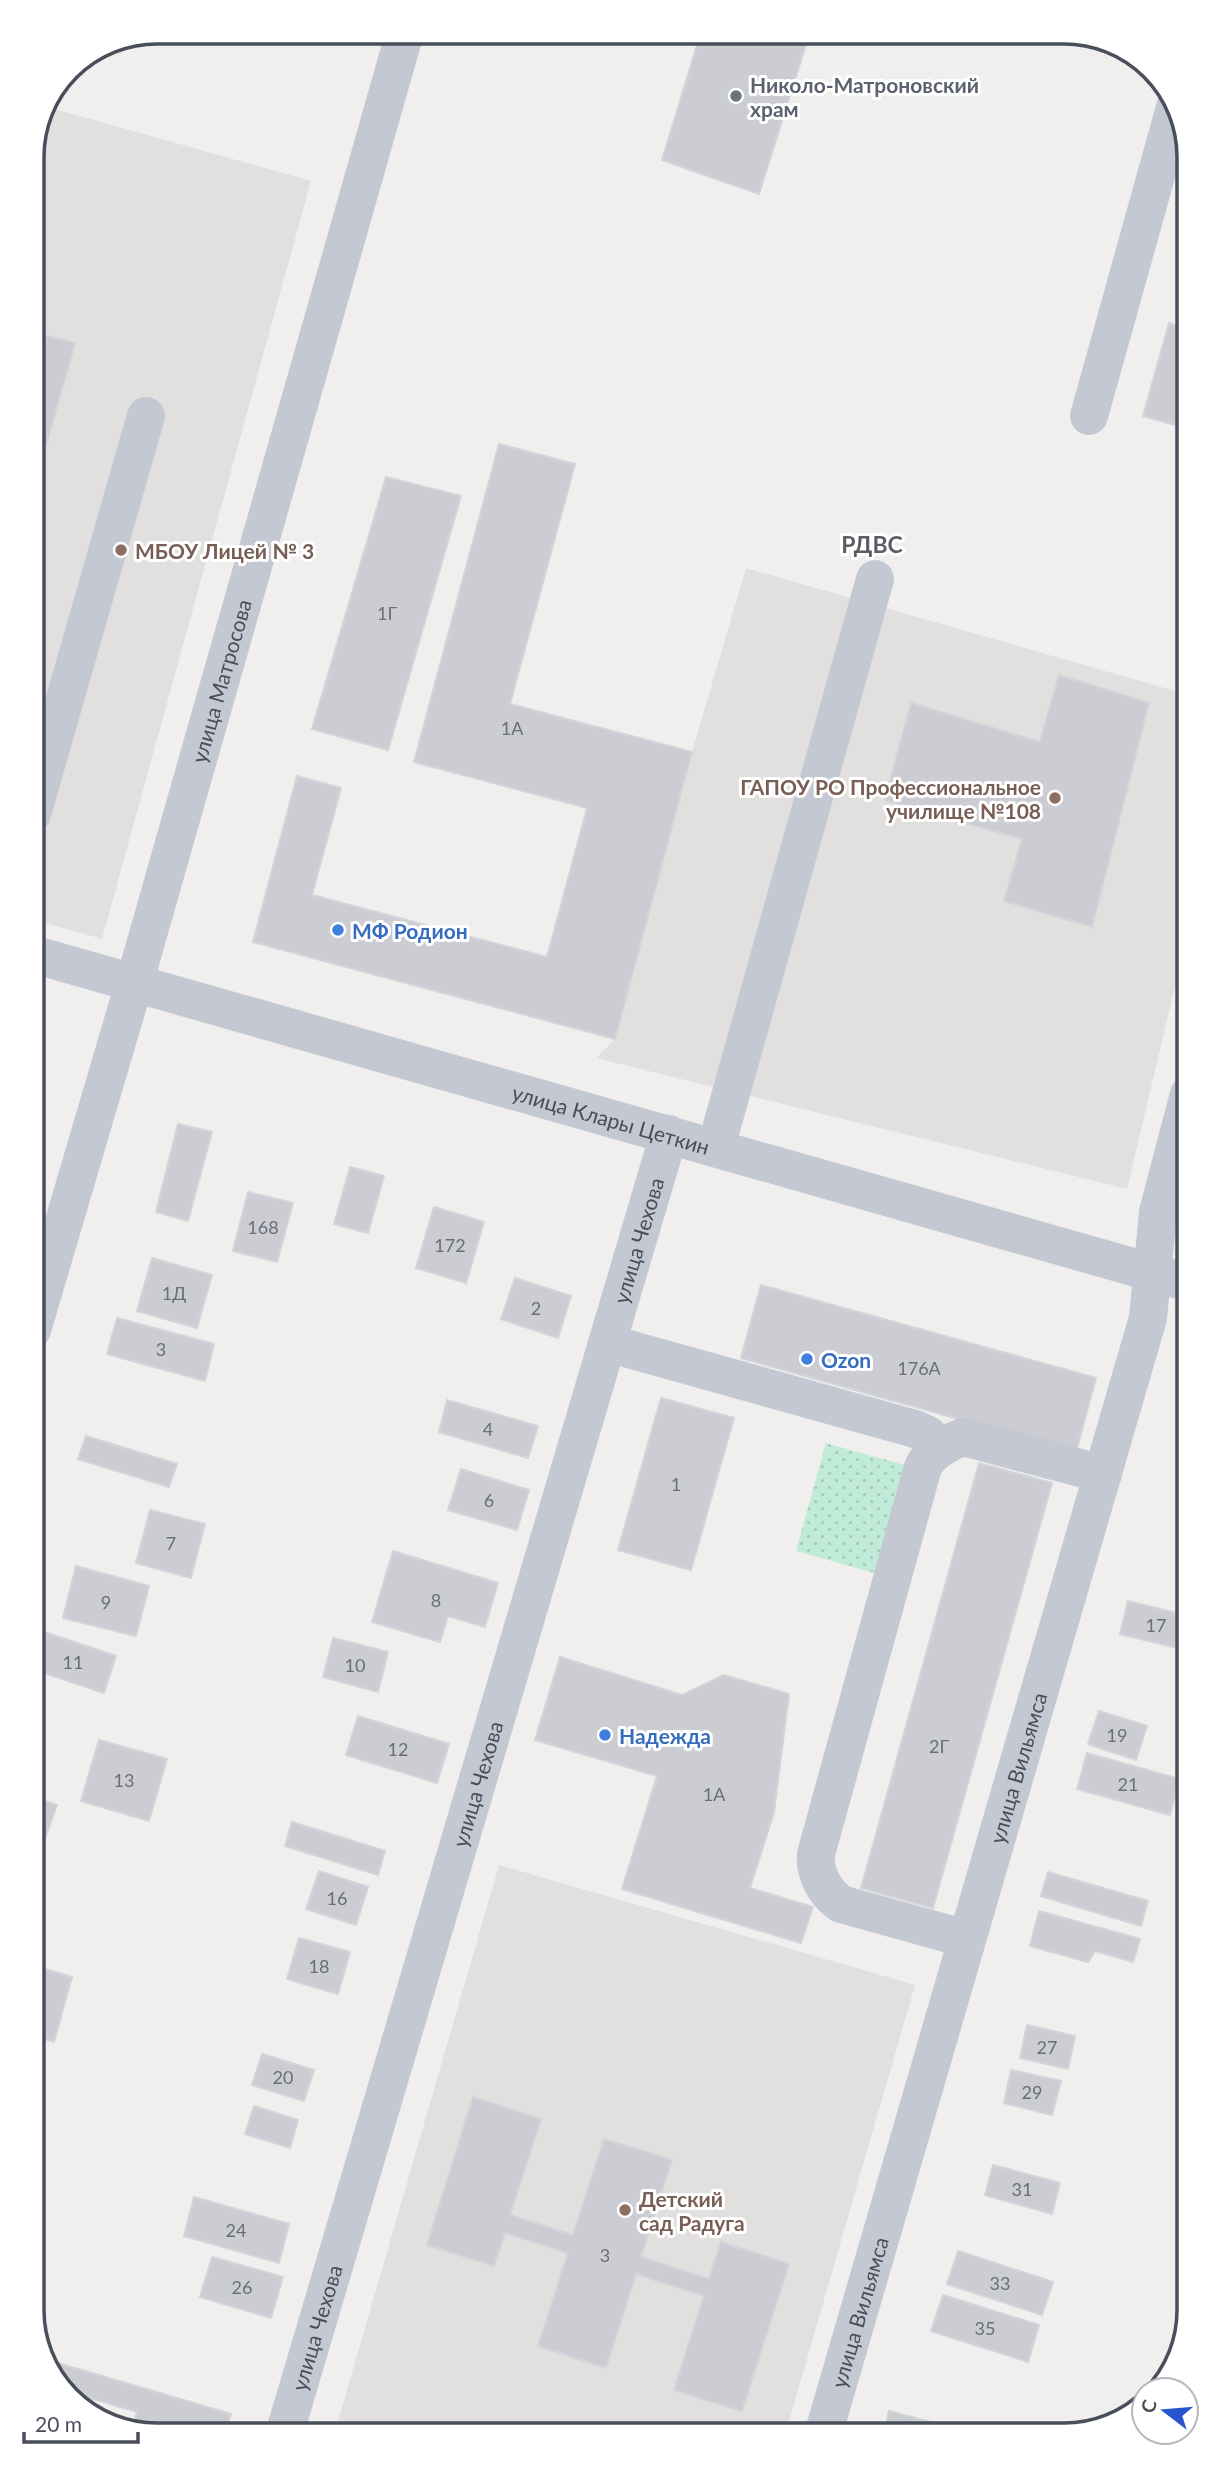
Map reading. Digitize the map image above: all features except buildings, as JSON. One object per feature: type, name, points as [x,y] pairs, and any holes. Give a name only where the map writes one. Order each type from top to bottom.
[{"type":"street","name":"улица Матросова","points":[[44,1289],[134,984],[402,44]]},
{"type":"street","points":[[1089,416],[1171,121]]},
{"type":"street","points":[[44,772],[146,416]]},
{"type":"street","points":[[716,1147],[875,579]]},
{"type":"street","name":"улица Клары Цеткин","points":[[44,958],[1177,1280]]},
{"type":"street","name":"улица Чехова","points":[[288,2423],[669,1134]]},
{"type":"street","name":"улица Вильямса","points":[[826,2423],[1148,1318],[1158,1212],[1177,1140]]},
{"type":"street","points":[[607,1343],[915,1429],[928,1435],[941,1448]]},
{"type":"street","points":[[967,1939],[841,1904],[828,1893],[815,1865],[923,1467],[928,1457],[941,1448],[963,1437],[972,1437],[1103,1474]]},
{"type":"shaded area","name":"МБОУ Лицей № 3","points":[[55,109],[311,181],[102,939],[44,922],[44,150]]},
{"type":"shaded area","points":[[746,568],[1177,692],[1177,978],[1127,1189],[596,1058],[615,1039],[692,752]]},
{"type":"shaded area","name":"Детский сад Радуга","points":[[499,1865],[915,1985],[788,2423],[337,2423]]},
{"type":"green space","points":[[826,1443],[908,1466],[878,1574],[796,1551]]},
{"type":"place","name":"Николо-Матроновский храм","points":[[736,96]]},
{"type":"place","name":"МБОУ Лицей № 3","points":[[121,550]]},
{"type":"place","name":"ГАПОУ РО Профессиональное училище №108","points":[[1055,798]]},
{"type":"place","name":"МФ Родион","points":[[338,930]]},
{"type":"place","name":"Ozon","points":[[807,1359]]},
{"type":"place","name":"Надежда","points":[[605,1735]]},
{"type":"place","name":"Детский сад Радуга","points":[[625,2210]]},
{"type":"district","name":"РДВС","points":[[872,544]]}]
